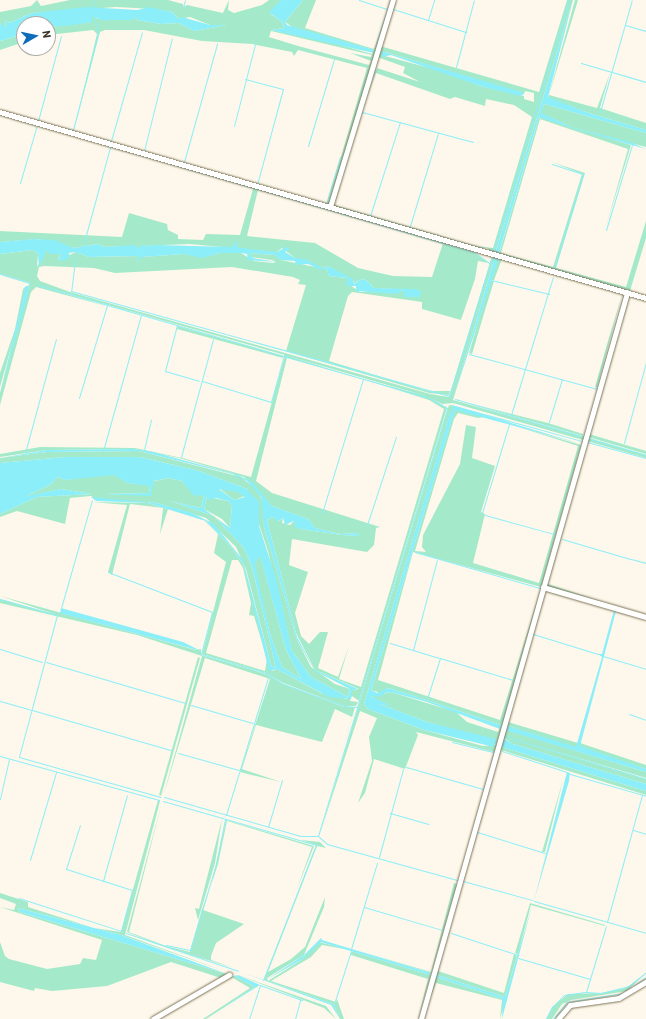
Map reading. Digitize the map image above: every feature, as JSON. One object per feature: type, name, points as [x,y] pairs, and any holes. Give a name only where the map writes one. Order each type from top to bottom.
[{"type":"street","points":[[330,208],[393,0]]},
{"type":"street","points":[[0,112],[646,298]]},
{"type":"street","points":[[421,1019],[628,293]]},
{"type":"street","points":[[543,587],[646,617]]},
{"type":"street","points":[[153,1019],[229,976]]},
{"type":"street","points":[[558,1019],[570,1005],[619,998],[646,982]]},
{"type":"green space","points":[[37,0],[41,6],[70,0],[168,0],[183,4],[183,7],[187,5],[223,13],[229,0],[228,10],[234,13],[262,5],[269,0],[281,0],[271,14],[282,22],[284,28],[271,30],[313,37],[372,54],[374,50],[294,28],[285,22],[303,0],[316,0],[305,28],[374,49],[391,0],[380,46],[539,92],[567,0],[573,0],[495,254],[476,249],[492,253],[487,248],[475,248],[327,205],[367,68],[298,50],[294,56],[292,52],[252,44],[202,41],[144,30],[105,30],[100,32],[74,130],[97,34],[93,30],[56,34],[56,26],[92,22],[92,16],[96,16],[97,19],[127,20],[135,17],[137,20],[161,24],[179,23],[194,31],[227,25],[210,25],[190,17],[179,19],[172,12],[154,9],[116,7],[32,13],[25,16],[16,16],[16,20],[9,23],[5,20],[6,28],[0,23],[0,12],[31,6]],"holes":[[[271,31],[372,55],[371,57],[350,53],[371,61],[369,65],[269,37]],[[385,52],[524,94],[525,91],[534,93],[534,102],[524,99],[524,96],[480,86],[448,73],[385,56]],[[377,57],[405,67],[403,73],[420,82],[377,68],[362,111],[376,73],[450,99],[455,97],[485,106],[486,99],[514,105],[532,117],[493,248],[475,246],[334,205]]]},
{"type":"green space","points":[[575,0],[578,0],[549,95],[597,108],[610,73],[600,108],[646,123],[646,130],[589,113],[548,98]]},
{"type":"green space","points":[[16,36],[16,45],[0,50],[0,41]]},
{"type":"green space","points":[[544,104],[646,133],[646,147],[574,128],[540,113]]},
{"type":"green space","points":[[539,117],[631,145],[605,230],[628,149],[540,119],[501,253],[553,267],[582,174],[552,162],[585,173],[556,268],[626,287],[646,221],[646,238],[630,291],[499,254]]},
{"type":"green space","points":[[253,189],[258,190],[247,236],[315,243],[358,268],[393,276],[432,277],[443,243],[474,253],[489,263],[478,261],[475,279],[461,320],[422,309],[422,302],[352,292],[348,296],[329,361],[428,391],[450,391],[449,395],[429,393],[286,351],[306,285],[298,284],[300,280],[293,277],[232,267],[115,273],[94,268],[44,266],[39,267],[37,276],[40,281],[70,292],[430,394],[449,397],[492,256],[502,259],[494,280],[491,280],[494,260],[453,400],[584,437],[583,440],[453,403],[442,404],[430,398],[447,408],[359,701],[352,696],[350,701],[358,702],[356,706],[344,706],[283,683],[266,673],[202,654],[226,562],[214,553],[218,534],[205,521],[206,521],[232,548],[243,564],[272,671],[277,669],[321,693],[347,699],[352,690],[359,689],[315,670],[296,633],[267,520],[273,517],[279,521],[283,518],[282,523],[290,525],[294,521],[300,529],[342,535],[358,536],[359,533],[340,534],[315,528],[308,519],[272,506],[244,477],[179,458],[134,449],[47,450],[0,457],[0,454],[40,447],[135,448],[182,458],[251,477],[285,355],[37,285],[106,306],[36,287],[31,292],[0,405],[0,393],[30,283],[0,274],[0,254],[33,250],[38,254],[37,267],[47,250],[61,254],[58,260],[76,252],[89,257],[140,256],[137,263],[141,257],[184,254],[204,257],[220,253],[241,253],[254,261],[276,262],[272,260],[250,257],[249,253],[275,255],[281,260],[323,268],[295,258],[282,248],[277,252],[189,244],[141,246],[137,249],[126,246],[105,247],[97,244],[74,248],[38,239],[0,242],[0,231],[122,237],[129,213],[167,224],[168,230],[178,235],[178,239],[203,240],[206,234],[240,235]],"holes":[[[328,266],[354,281],[353,284],[361,279],[366,280],[374,288],[419,290],[360,292],[347,283],[347,278],[329,276],[326,268],[323,268]],[[287,356],[426,396],[363,379],[429,400],[444,409],[361,687],[339,679],[349,646],[338,677],[318,668],[328,632],[320,632],[309,644],[301,636],[295,613],[308,572],[289,565],[292,539],[367,552],[374,545],[376,528],[380,527],[272,493],[256,481],[287,358],[362,379]],[[232,560],[238,560],[243,568],[251,603],[249,615],[254,616],[267,659],[265,671],[206,653]]]},
{"type":"green space","points":[[490,281],[494,281],[472,354],[469,353]]},
{"type":"green space","points":[[26,286],[26,294],[0,387],[0,373],[15,329],[23,289]]},
{"type":"green space","points":[[622,295],[597,388],[595,387]]},
{"type":"green space","points":[[177,326],[283,356],[283,358],[177,329]]},
{"type":"green space","points":[[465,402],[548,423],[583,434],[583,436]]},
{"type":"green space","points":[[449,405],[582,441],[455,407],[450,414],[364,704],[368,709],[424,730],[483,746],[496,745],[483,737],[427,722],[380,704],[390,705],[369,697],[391,692],[456,712],[467,722],[498,732],[501,725],[405,693],[388,688],[380,693],[371,690],[455,409],[485,417],[478,418],[458,413],[454,419],[415,551],[426,552],[422,547],[423,535],[460,464],[466,425],[476,427],[472,458],[495,466],[481,512],[485,514],[473,563],[539,583],[578,446],[509,424],[581,445],[541,587],[413,552],[378,680],[500,720],[541,588],[458,881],[494,752],[416,732],[418,735],[405,769],[374,759],[365,793],[358,803],[372,761],[369,737],[377,718],[360,711],[319,837]]},
{"type":"green space","points":[[589,434],[646,451],[646,454],[588,437]]},
{"type":"green space","points":[[588,438],[646,455],[646,458],[587,441]]},
{"type":"green space","points":[[585,447],[548,584],[618,607],[546,586]]},
{"type":"green space","points":[[139,451],[241,477],[258,491],[263,503],[264,527],[297,640],[311,667],[335,684],[350,689],[348,697],[311,677],[292,651],[268,551],[247,489],[199,471],[140,457],[65,457],[0,463],[0,458],[47,452]]},
{"type":"green space","points":[[96,475],[115,475],[127,483],[149,485],[150,493],[104,494],[151,495],[151,482],[168,478],[182,481],[193,493],[204,495],[201,508],[170,501],[214,516],[244,548],[252,567],[276,668],[271,665],[246,569],[236,547],[206,518],[157,503],[95,499],[91,496],[70,498],[65,524],[17,511],[0,517],[0,514],[37,497],[92,494],[61,489],[24,497],[50,485],[58,477],[65,480]]},
{"type":"green space","points":[[219,488],[239,492],[245,496],[234,500]]},
{"type":"green space","points":[[207,497],[228,501],[232,506],[230,528],[222,519],[204,509]]},
{"type":"green space","points":[[92,502],[148,503],[168,509],[160,534],[163,508],[130,504],[112,575],[108,572],[127,505]]},
{"type":"green space","points":[[168,509],[204,520],[205,521]]},
{"type":"green space","points":[[260,555],[286,650],[301,679],[282,667],[270,634],[254,564]]},
{"type":"green space","points":[[0,596],[196,650],[201,649],[201,655],[266,674],[283,684],[344,707],[355,707],[318,836],[352,717],[335,709],[322,742],[256,725],[242,769],[281,782],[240,772],[270,679],[205,658],[163,797],[202,656],[137,635],[0,603],[0,599],[57,615]]},
{"type":"green space","points":[[532,635],[508,722],[578,743],[576,748],[508,726],[506,730],[646,772],[646,778],[503,736],[646,779],[646,784],[513,744],[504,738],[501,747],[646,791],[646,795],[501,750],[482,807]]},
{"type":"green space","points":[[198,657],[200,658],[161,796],[159,795]]},
{"type":"green space","points":[[580,743],[646,765],[646,769],[580,748]]},
{"type":"green space","points":[[563,780],[545,852],[542,852]]},
{"type":"green space","points":[[158,800],[160,801],[125,935],[227,972],[121,935],[95,928],[121,932]]},
{"type":"green space","points":[[162,802],[129,932],[166,946],[190,952],[202,909],[210,889],[203,910],[244,924],[216,943],[211,956],[211,960],[234,968],[165,947],[127,932]]},
{"type":"green space","points":[[222,819],[215,863],[198,920],[195,908],[199,909]]},
{"type":"green space","points":[[226,820],[314,846],[296,891],[312,847],[227,821],[218,864],[211,884]]},
{"type":"green space","points":[[301,840],[320,842],[326,848],[317,846],[268,972],[291,959],[305,947],[325,897],[324,907],[304,955],[267,978],[268,981],[301,960],[319,942],[350,950],[322,945],[311,957],[271,981],[336,1002],[337,999],[344,1019],[340,1019],[333,1004],[264,980],[316,845]]},
{"type":"green space","points":[[454,883],[457,884],[418,1019],[428,979],[351,955],[351,951],[430,975],[431,973],[352,949],[431,972]]},
{"type":"green space","points":[[0,893],[28,902],[28,907],[93,928],[18,908],[20,912],[227,974],[221,978],[171,962],[107,986],[52,991],[35,988],[34,991],[0,982],[0,942],[5,956],[9,959],[47,969],[80,964],[83,958],[96,960],[102,940],[0,907],[14,910],[16,904],[0,898]]},
{"type":"green space","points":[[530,903],[605,926],[531,905],[518,954],[515,953]]},
{"type":"green space","points":[[448,931],[438,971],[504,993],[514,954],[517,956],[505,997],[437,975],[436,977],[503,999],[505,1002],[500,1019],[502,1000],[436,983],[422,1019]]},
{"type":"green space","points":[[646,973],[627,991],[571,1000],[562,1004],[552,1019],[546,1019],[552,1007],[568,994],[601,993],[626,988]]},
{"type":"green space","points":[[238,975],[326,1006],[336,1019],[324,1008]]},
{"type":"green space","points":[[238,975],[236,977],[255,987],[206,1019],[203,1019],[250,988],[233,978],[225,978]]},
{"type":"water","points":[[281,0],[303,0],[285,22],[287,25],[374,50],[374,53],[271,30],[284,28],[282,22],[269,12]]},
{"type":"water","points":[[573,0],[548,97],[589,113],[646,130],[646,133],[544,104],[541,113],[574,128],[630,142],[646,149],[575,129],[539,117],[499,253],[495,254]]},
{"type":"water","points":[[86,7],[138,10],[148,7],[172,12],[179,19],[182,17],[210,25],[227,25],[194,31],[179,23],[161,24],[137,20],[135,17],[132,20],[101,20],[92,16],[92,22],[56,26],[56,16],[25,16],[32,13]]},
{"type":"water","points":[[5,20],[9,23],[16,20],[16,36],[0,41],[0,23],[6,27]]},
{"type":"water","points":[[381,51],[522,92],[524,94],[520,96],[480,86],[391,55],[382,57]]},
{"type":"water","points":[[34,239],[54,240],[74,248],[97,244],[105,247],[136,245],[137,249],[140,246],[157,245],[232,247],[237,240],[237,247],[249,249],[277,252],[286,247],[290,249],[285,252],[295,258],[305,259],[323,268],[328,266],[353,279],[354,284],[361,279],[366,280],[374,288],[415,289],[421,291],[420,297],[404,297],[403,290],[397,294],[356,291],[356,286],[347,286],[347,278],[329,276],[326,268],[321,270],[308,264],[296,265],[295,261],[281,260],[275,255],[249,253],[253,258],[277,262],[248,260],[247,254],[241,253],[220,253],[202,258],[184,254],[142,257],[137,263],[139,256],[89,257],[76,252],[69,253],[69,259],[58,261],[61,254],[50,254],[47,250],[39,267],[38,254],[33,250],[0,254],[0,242]]},
{"type":"water","points":[[496,258],[498,260],[453,400],[494,260]]},
{"type":"water","points":[[26,286],[29,286],[28,294],[0,393]]},
{"type":"water","points":[[455,406],[581,444],[455,410],[371,690],[377,693],[388,688],[501,725],[500,729],[427,702],[391,692],[385,693],[380,697],[370,696],[392,706],[380,704],[427,722],[496,739],[494,747],[424,730],[368,709],[364,704],[450,413]]},
{"type":"water","points":[[134,449],[153,452],[238,475],[252,482],[272,506],[308,519],[315,528],[340,534],[359,533],[358,536],[342,535],[300,529],[295,527],[294,521],[285,525],[283,518],[277,522],[273,517],[267,520],[297,637],[315,670],[358,689],[352,690],[351,699],[329,697],[277,669],[269,671],[243,564],[232,548],[206,521],[148,503],[96,501],[91,497],[157,503],[192,513],[214,524],[243,560],[271,665],[276,668],[252,567],[244,548],[215,517],[230,528],[232,506],[228,501],[216,498],[210,500],[207,497],[204,509],[213,516],[170,501],[201,508],[204,495],[194,496],[182,481],[168,478],[154,481],[151,496],[104,494],[150,493],[149,486],[127,483],[114,475],[65,480],[58,477],[50,485],[26,496],[61,489],[92,494],[37,497],[0,514],[0,463],[65,457],[140,457],[199,471],[247,489],[259,502],[259,526],[276,578],[292,651],[311,677],[348,697],[350,689],[315,671],[297,640],[264,527],[261,497],[247,481],[232,474],[139,451],[47,452],[0,458],[47,450]],"holes":[[[219,489],[238,492],[245,497],[234,500]],[[260,556],[286,650],[301,679],[282,667],[270,634],[255,564]]]},
{"type":"water","points":[[61,608],[183,642],[201,651],[60,613]]},
{"type":"water","points":[[614,610],[616,611],[580,746],[646,769],[646,772],[505,730],[508,726],[576,747],[602,657],[598,654],[602,654]]},
{"type":"water","points":[[503,738],[513,744],[646,784],[646,791],[501,747]]},
{"type":"water","points":[[567,772],[570,773],[569,781],[534,901]]},
{"type":"water","points":[[532,906],[502,1019],[503,999],[436,977],[437,975],[505,997]]},
{"type":"water","points":[[18,908],[121,935],[227,974],[20,912]]},
{"type":"water","points":[[321,938],[322,940],[431,973],[430,975],[321,942],[301,960],[266,980],[304,955]]},
{"type":"water","points":[[238,971],[333,1004],[340,1019],[331,1005]]},
{"type":"water","points":[[238,975],[260,985],[206,1019],[255,987],[236,977]]},
{"type":"waterway","points":[[93,0],[94,10]]},
{"type":"waterway","points":[[183,7],[185,0]]},
{"type":"waterway","points":[[359,0],[387,9]]},
{"type":"waterway","points":[[378,38],[390,0]]},
{"type":"waterway","points":[[428,20],[434,0]]},
{"type":"waterway","points":[[456,67],[474,0]]},
{"type":"waterway","points":[[493,252],[569,0]]},
{"type":"waterway","points":[[600,112],[632,0]]},
{"type":"waterway","points":[[393,9],[466,32]]},
{"type":"waterway","points":[[73,130],[98,33],[94,16]]},
{"type":"waterway","points":[[625,25],[646,31]]},
{"type":"waterway","points":[[111,141],[142,32]]},
{"type":"waterway","points":[[38,121],[61,36]]},
{"type":"waterway","points":[[144,151],[172,38]]},
{"type":"waterway","points":[[184,162],[217,44]]},
{"type":"waterway","points":[[234,126],[255,44]]},
{"type":"waterway","points":[[308,146],[334,59]]},
{"type":"waterway","points":[[581,63],[646,82]]},
{"type":"waterway","points":[[371,79],[375,70]]},
{"type":"waterway","points":[[245,79],[283,89],[257,185]]},
{"type":"waterway","points":[[362,112],[473,142]]},
{"type":"waterway","points":[[370,216],[400,122]]},
{"type":"waterway","points":[[20,183],[37,125]]},
{"type":"waterway","points":[[67,129],[75,131]]},
{"type":"waterway","points":[[410,226],[438,133]]},
{"type":"waterway","points":[[107,145],[474,252],[489,263]]},
{"type":"waterway","points":[[606,230],[632,145]]},
{"type":"waterway","points":[[83,246],[110,147]]},
{"type":"waterway","points":[[326,204],[340,157]]},
{"type":"waterway","points":[[552,164],[583,174],[554,270]]},
{"type":"waterway","points":[[479,248],[491,251]]},
{"type":"waterway","points":[[76,252],[71,291],[449,396],[492,256]]},
{"type":"waterway","points":[[0,274],[29,283],[28,286]]},
{"type":"waterway","points":[[511,415],[553,277]]},
{"type":"waterway","points":[[491,280],[549,294]]},
{"type":"waterway","points":[[38,285],[426,397]]},
{"type":"waterway","points":[[455,399],[584,437],[624,295]]},
{"type":"waterway","points":[[79,398],[107,305]]},
{"type":"waterway","points":[[103,451],[141,315]]},
{"type":"waterway","points":[[177,325],[165,371],[199,381]]},
{"type":"waterway","points":[[25,453],[56,339]]},
{"type":"waterway","points":[[181,457],[213,339]]},
{"type":"waterway","points":[[469,354],[597,389]]},
{"type":"waterway","points":[[202,381],[271,402],[284,355]]},
{"type":"waterway","points":[[624,443],[646,362]]},
{"type":"waterway","points":[[322,513],[363,379]]},
{"type":"waterway","points":[[549,422],[562,379]]},
{"type":"waterway","points":[[108,572],[212,612],[201,654],[266,673],[283,684],[344,706],[357,707],[447,408],[430,398]]},
{"type":"waterway","points":[[451,405],[582,441]]},
{"type":"waterway","points":[[144,450],[151,420]]},
{"type":"waterway","points":[[482,513],[509,424]]},
{"type":"waterway","points":[[367,525],[396,437]]},
{"type":"waterway","points":[[588,438],[646,455]]},
{"type":"waterway","points":[[587,442],[646,458]]},
{"type":"waterway","points":[[61,608],[92,500]]},
{"type":"waterway","points":[[485,515],[554,534]]},
{"type":"waterway","points":[[562,539],[630,559]]},
{"type":"waterway","points":[[415,552],[540,588]]},
{"type":"waterway","points":[[631,559],[646,563]]},
{"type":"waterway","points":[[413,650],[437,560]]},
{"type":"waterway","points":[[0,599],[57,615],[19,757],[160,797]]},
{"type":"waterway","points":[[533,634],[598,654]]},
{"type":"waterway","points":[[390,643],[439,658]]},
{"type":"waterway","points":[[0,649],[42,662]]},
{"type":"waterway","points":[[603,656],[646,669]]},
{"type":"waterway","points":[[427,699],[440,658],[513,680]]},
{"type":"waterway","points":[[46,662],[185,703]]},
{"type":"waterway","points":[[226,815],[268,678]]},
{"type":"waterway","points":[[0,701],[31,710]]},
{"type":"waterway","points":[[191,705],[252,723]]},
{"type":"waterway","points":[[164,797],[301,836],[318,836],[357,708]]},
{"type":"waterway","points":[[32,710],[171,750]]},
{"type":"waterway","points":[[629,714],[646,720]]},
{"type":"waterway","points":[[504,736],[646,779]]},
{"type":"waterway","points":[[452,742],[493,752]]},
{"type":"waterway","points":[[502,751],[567,772]]},
{"type":"waterway","points":[[178,753],[239,770]]},
{"type":"waterway","points":[[0,756],[159,800]]},
{"type":"waterway","points":[[0,799],[9,759]]},
{"type":"waterway","points":[[406,767],[483,789]]},
{"type":"waterway","points":[[379,857],[403,769]]},
{"type":"waterway","points":[[30,860],[56,772]]},
{"type":"waterway","points":[[570,774],[646,796]]},
{"type":"waterway","points":[[268,827],[282,780]]},
{"type":"waterway","points":[[103,881],[127,795]]},
{"type":"waterway","points":[[607,922],[642,795]]},
{"type":"waterway","points":[[163,801],[316,845],[263,980]]},
{"type":"waterway","points":[[390,813],[428,824]]},
{"type":"waterway","points":[[166,945],[190,950],[216,864],[225,819]]},
{"type":"waterway","points":[[19,898],[121,931],[132,890],[66,869],[80,825]]},
{"type":"waterway","points":[[633,830],[646,834]]},
{"type":"waterway","points":[[477,832],[545,853]]},
{"type":"waterway","points":[[319,837],[327,844],[457,880]]},
{"type":"waterway","points":[[351,949],[377,863]]},
{"type":"waterway","points":[[463,881],[532,900]]},
{"type":"waterway","points":[[534,901],[646,933]]},
{"type":"waterway","points":[[364,907],[442,930]]},
{"type":"waterway","points":[[518,958],[590,979],[606,926]]},
{"type":"waterway","points":[[126,933],[238,971]]},
{"type":"waterway","points":[[451,933],[518,955]]},
{"type":"waterway","points":[[335,1001],[351,951]]},
{"type":"waterway","points":[[590,979],[586,992],[601,993],[629,986],[646,972]]},
{"type":"waterway","points":[[634,986],[646,977]]},
{"type":"waterway","points":[[260,985],[302,1000]]},
{"type":"waterway","points":[[249,1019],[260,985]]},
{"type":"waterway","points":[[546,1019],[552,1007],[564,995],[585,992]]},
{"type":"waterway","points":[[553,1019],[567,1002],[623,993]]},
{"type":"waterway","points":[[295,1019],[300,1000]]}]
